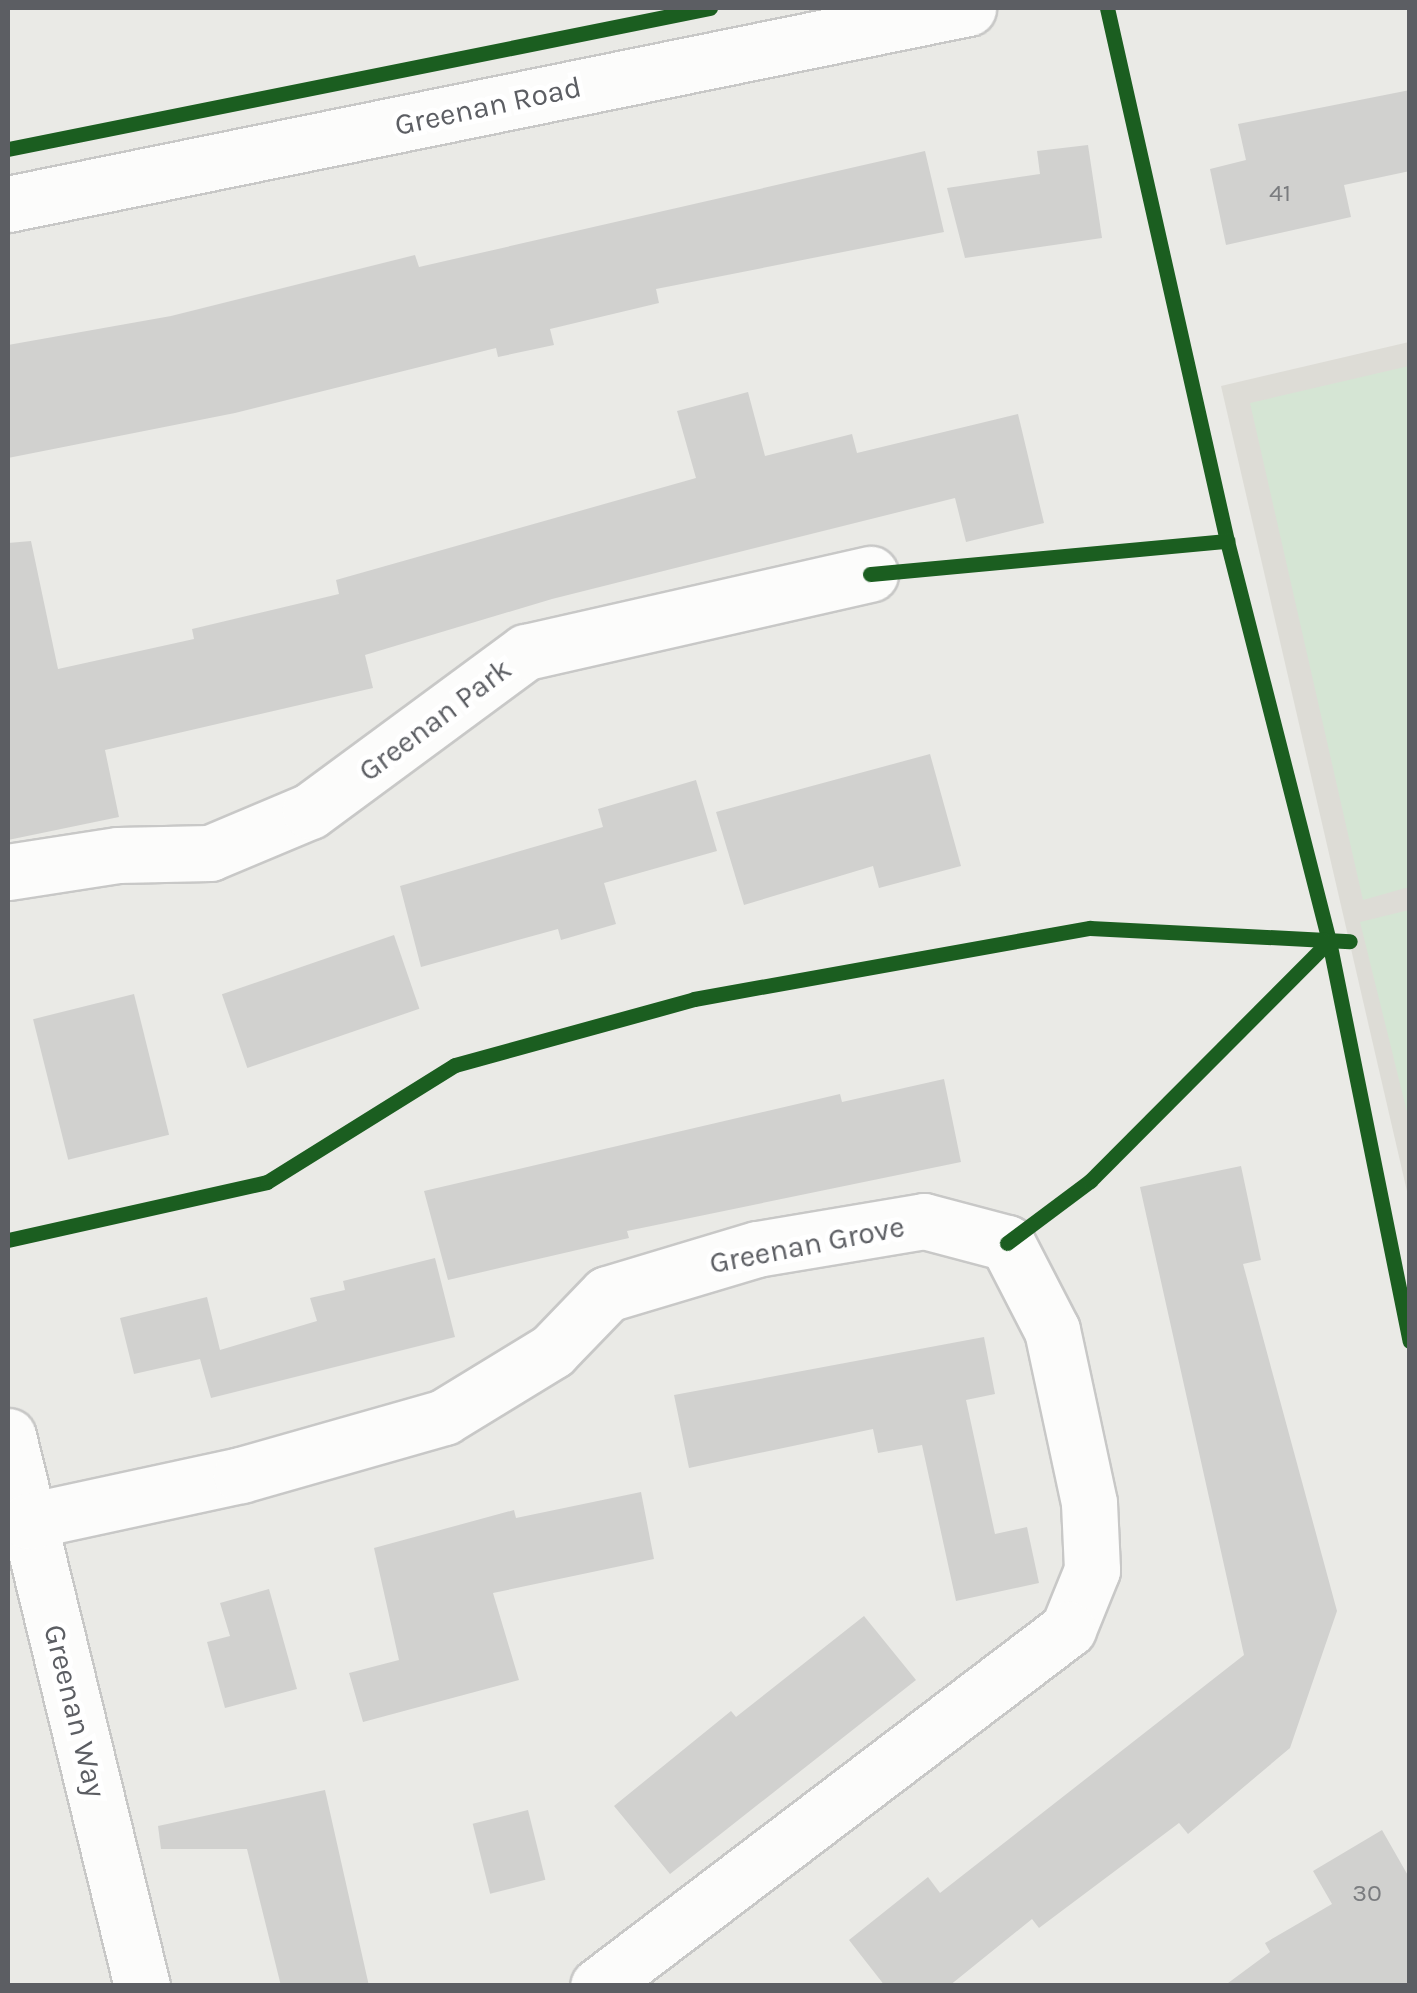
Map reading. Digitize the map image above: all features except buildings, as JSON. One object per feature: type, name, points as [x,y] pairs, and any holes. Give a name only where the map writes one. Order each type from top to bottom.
[{"type":"street","name":"Greenan Road","points":[[8,204],[968,8]]},
{"type":"street","name":"Greenan Park","points":[[8,872],[118,855],[210,853],[310,811],[526,652],[870,574]]},
{"type":"street","name":"Greenan Grove","points":[[28,1522],[241,1475],[444,1417],[552,1351],[607,1294],[757,1249],[924,1221],[1007,1243],[1052,1330],[1089,1503],[1092,1570],[1068,1629],[598,1986]]},
{"type":"street","name":"Greenan Way","points":[[8,1436],[142,1986]]},
{"type":"shaded area","points":[[1409,342],[1409,1200],[1221,386]]},
{"type":"green space","points":[[1409,366],[1409,887],[1363,900],[1250,403]]},
{"type":"green space","points":[[1410,910],[1409,1120],[1360,922]]},
{"type":"cycle path","points":[[8,149],[710,8]]},
{"type":"cycle path","points":[[1107,8],[1227,541],[1329,941],[1410,1341]]},
{"type":"cycle path","points":[[870,574],[1227,541]]},
{"type":"cycle path","points":[[8,1240],[267,1182],[455,1065],[694,999],[1090,928],[1350,941]]},
{"type":"cycle path","points":[[1007,1243],[1090,1181],[1329,941]]}]
